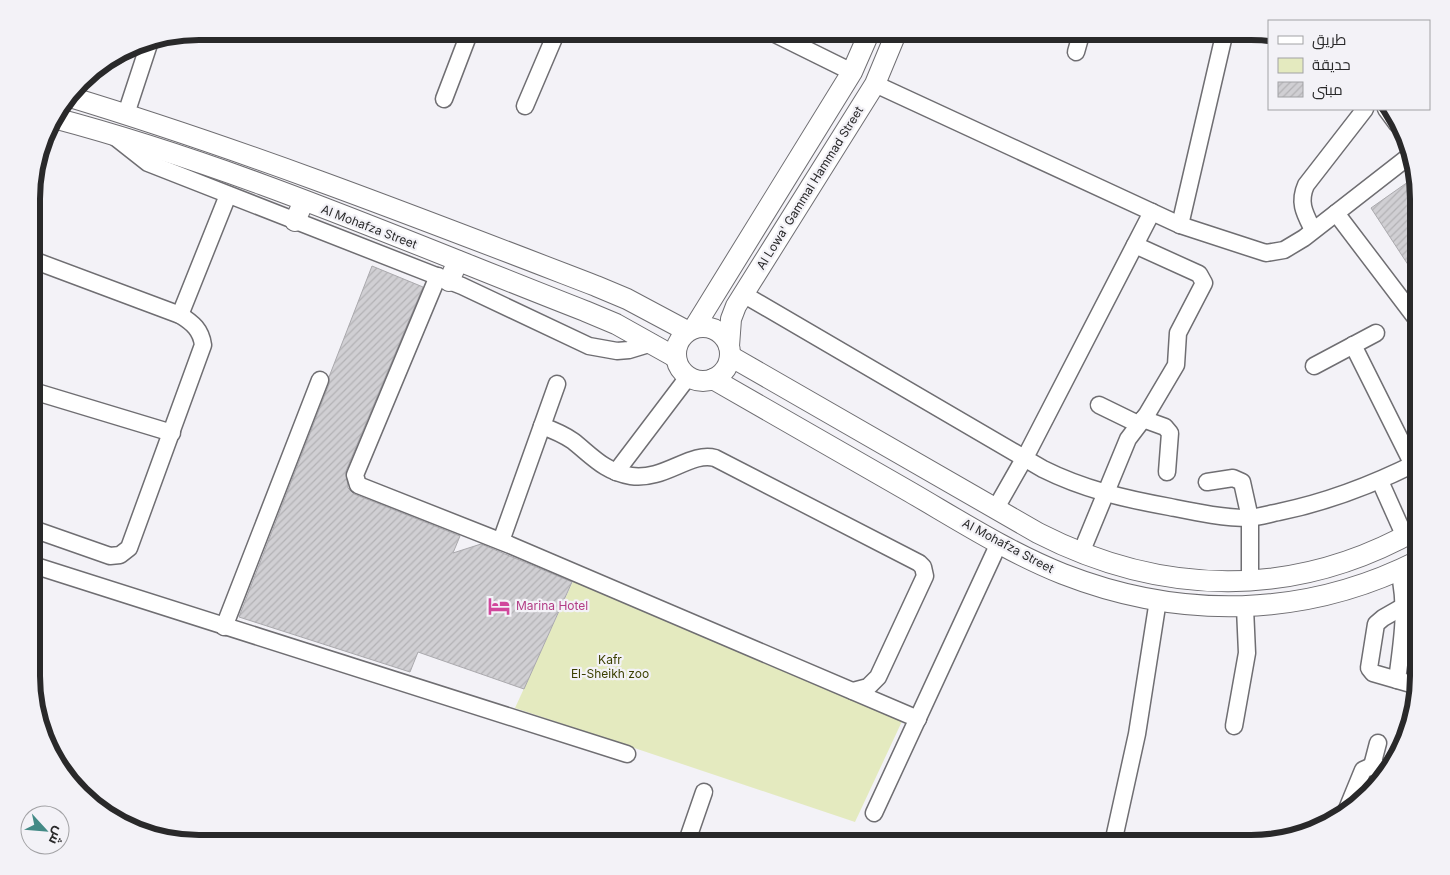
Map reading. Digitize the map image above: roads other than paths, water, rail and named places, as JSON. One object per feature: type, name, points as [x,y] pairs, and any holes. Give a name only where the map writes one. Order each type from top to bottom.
[{"type":"main road","name":"Al Lowa' Gammal Hammad Street","points":[[690,329],[759,223],[852,72],[866,40]]},
{"type":"main road","name":"Al Lowa' Gammal Hammad Street","points":[[730,351],[731,319],[743,294],[876,84],[893,40]]},
{"type":"main road","name":"Al Mohafza Street","points":[[77,97],[260,159],[587,282],[690,329]]},
{"type":"main road","name":"Al Mohafza Street","points":[[61,120],[110,133],[227,171],[585,311],[652,343],[675,357]]},
{"type":"main road","points":[[295,221],[304,201]]},
{"type":"main road","points":[[759,223],[780,236]]},
{"type":"main road","points":[[444,279],[458,261]]},
{"type":"main road","points":[[712,328],[726,338],[730,351],[725,370],[713,379],[696,380],[688,377],[677,365],[675,357],[680,338],[690,329],[712,328]]},
{"type":"main road","name":"Al Mohafza Street","points":[[730,351],[1038,533],[1081,553],[1134,570],[1202,581],[1250,582],[1292,577],[1321,571],[1349,562],[1410,534]]},
{"type":"main road","name":"Al Mohafza Street","points":[[713,379],[999,543],[1063,574],[1101,588],[1158,600],[1213,607],[1245,608],[1311,599],[1380,578],[1410,565]]},
{"type":"street","points":[[444,98],[467,40]]},
{"type":"street","points":[[525,106],[553,40]]},
{"type":"street","points":[[786,40],[852,72]]},
{"type":"street","points":[[1076,52],[1079,40]]},
{"type":"street","points":[[1180,225],[1223,40]]},
{"type":"street","points":[[126,114],[148,48]]},
{"type":"street","points":[[876,84],[1180,225],[1266,253],[1284,250],[1336,213],[1405,159]]},
{"type":"street","points":[[1313,230],[1302,208],[1303,193],[1306,185],[1363,110]]},
{"type":"street","points":[[110,133],[148,163],[444,279],[596,348],[616,351],[629,350],[652,343]]},
{"type":"street","points":[[180,315],[228,195]]},
{"type":"street","points":[[996,508],[1152,212]]},
{"type":"street","points":[[1336,213],[1410,310]]},
{"type":"street","points":[[1081,553],[1104,493],[1128,439],[1176,365],[1178,333],[1204,283],[1199,274],[1135,245]]},
{"type":"street","points":[[40,263],[180,315],[196,326],[202,335],[203,345],[133,539],[128,548],[120,555],[110,556],[40,531]]},
{"type":"street","points":[[444,279],[355,475],[356,482],[361,487],[501,541],[918,719]]},
{"type":"street","points":[[743,294],[1024,458],[1062,478],[1104,493],[1192,512],[1250,518],[1318,502],[1380,481],[1410,466]]},
{"type":"street","points":[[1314,366],[1376,333]]},
{"type":"street","points":[[1353,345],[1410,452]]},
{"type":"street","points":[[616,472],[688,377]]},
{"type":"street","points":[[224,626],[320,380]]},
{"type":"street","points":[[501,541],[557,384]]},
{"type":"street","points":[[40,392],[172,433]]},
{"type":"street","points":[[1099,405],[1140,422],[1165,427],[1170,433],[1167,472]]},
{"type":"street","points":[[542,426],[566,436],[601,465],[616,472],[632,476],[649,476],[666,472],[696,458],[709,457],[923,566],[925,576],[878,677],[868,687],[853,691]]},
{"type":"street","points":[[1207,482],[1233,478],[1242,482],[1250,518],[1250,582]]},
{"type":"street","points":[[1380,481],[1410,530]]},
{"type":"street","points":[[874,813],[999,543]]},
{"type":"street","points":[[40,567],[627,754]]},
{"type":"street","points":[[1397,680],[1404,606],[1398,570]]},
{"type":"street","points":[[1115,835],[1141,716],[1158,600]]},
{"type":"street","points":[[1404,606],[1376,624],[1369,666],[1373,673],[1410,684]]},
{"type":"street","points":[[1234,726],[1248,632],[1245,608]]},
{"type":"street","points":[[1350,800],[1360,774],[1380,768],[1378,743]]},
{"type":"street","points":[[692,835],[704,792]]},
{"type":"place","name":"Marina Hotel","points":[[499,606]]},
{"type":"park label","name":"Kafr El-Sheikh zoo","points":[[610,667]]}]
